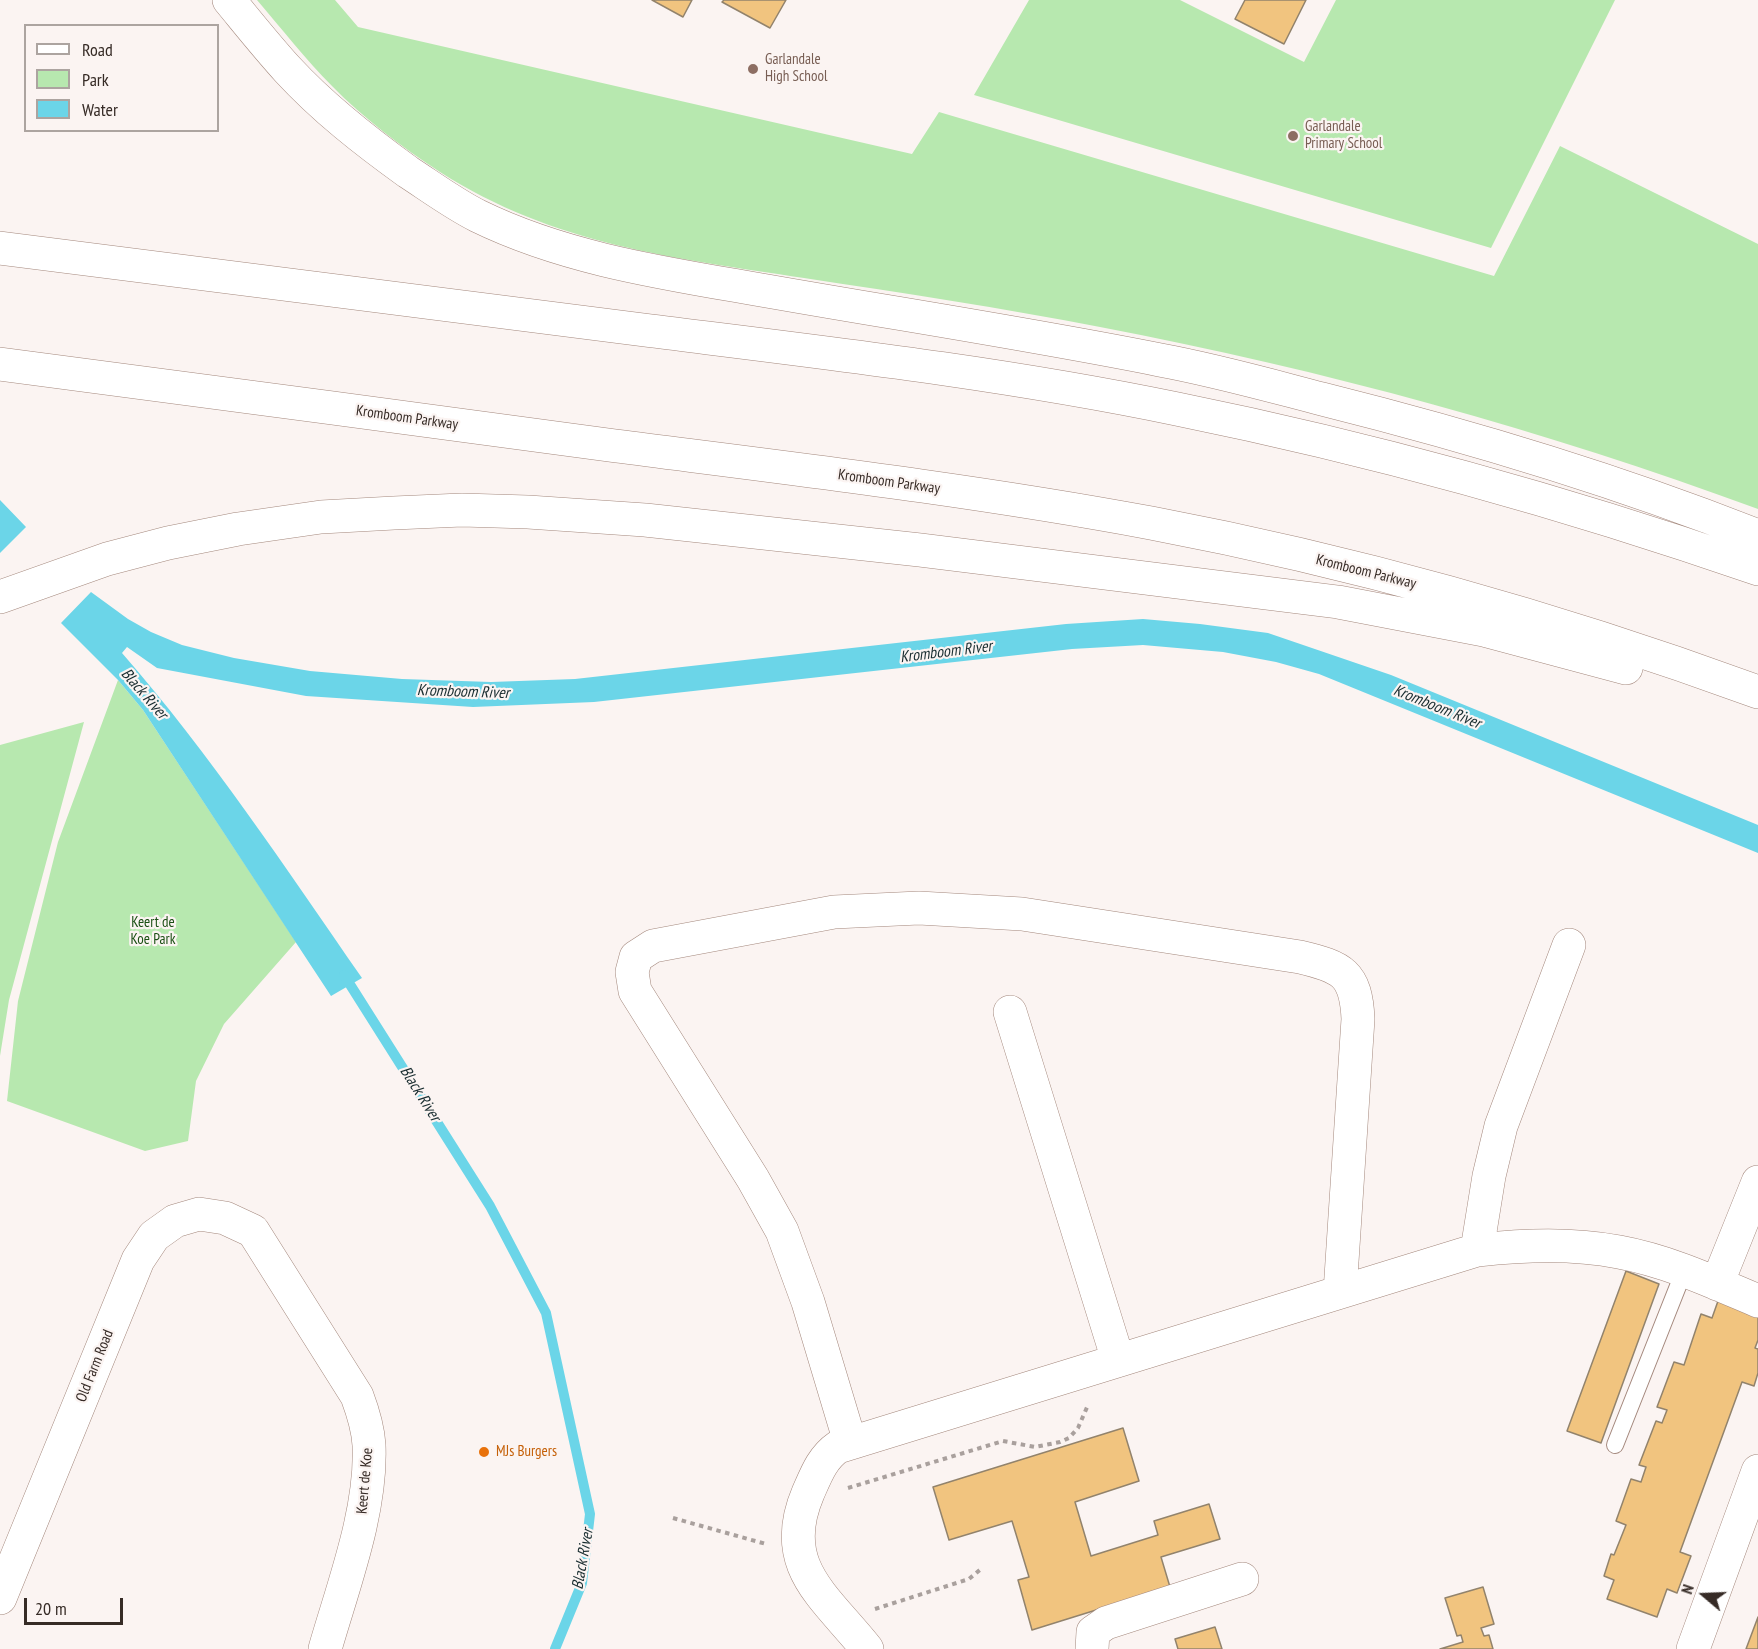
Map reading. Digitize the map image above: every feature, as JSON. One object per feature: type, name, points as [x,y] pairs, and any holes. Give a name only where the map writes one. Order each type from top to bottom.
[{"type":"main road","points":[[229,0],[288,70],[333,115],[432,189],[477,216],[528,237],[582,255],[665,274],[1080,344],[1247,380],[1525,454],[1608,480],[1758,536]]},
{"type":"main road","points":[[0,249],[901,363],[1084,391],[1259,426],[1434,469],[1608,519],[1758,569]]},
{"type":"main road","name":"Kromboom Parkway","points":[[0,364],[972,493],[1155,524],[1316,559],[1493,605],[1652,655],[1758,692]]},
{"type":"main road","points":[[0,597],[107,559],[168,543],[238,529],[321,517],[383,513],[462,510],[528,512],[645,520],[874,545],[1338,602],[1484,630],[1723,696],[1758,703]]},
{"type":"main road","points":[[850,1442],[808,1302],[782,1231],[753,1179],[635,991],[632,972],[636,957],[653,946],[834,912],[874,909],[939,909],[1022,914],[1103,926],[1300,957],[1321,962],[1341,971],[1352,982],[1357,996],[1358,1019],[1340,1292]]},
{"type":"main road","points":[[1477,1250],[1489,1176],[1501,1126],[1569,945]]},
{"type":"main road","points":[[1010,1012],[1118,1360]]},
{"type":"main road","points":[[1718,1284],[1758,1182]]},
{"type":"main road","name":"Old Farm Road","points":[[0,1598],[138,1260],[154,1236],[175,1221],[199,1214],[225,1218],[253,1231]]},
{"type":"main road","name":"Keert de Koe","points":[[253,1231],[357,1396],[366,1421],[369,1446],[364,1512],[325,1649]]},
{"type":"main road","points":[[867,1649],[804,1571],[797,1529],[803,1505],[821,1465],[829,1454],[850,1442],[1477,1250],[1528,1245],[1565,1245],[1618,1252],[1651,1259],[1758,1301]]},
{"type":"main road","points":[[1693,1649],[1758,1472]]},
{"type":"main road","points":[[1092,1649],[1090,1643],[1093,1632],[1106,1623],[1242,1579]]},
{"type":"lane","points":[[1615,1445],[1684,1271]]},
{"type":"path","points":[[839,1491],[1003,1441],[1035,1447],[1060,1442],[1069,1438],[1077,1428],[1089,1401]]},
{"type":"path","points":[[673,1518],[775,1546]]},
{"type":"path","points":[[869,1612],[969,1579],[981,1569]]},
{"type":"green space","points":[[257,0],[335,0],[358,27],[912,154],[939,112],[1494,276],[1560,146],[1758,244],[1758,509],[1597,453],[1515,428],[1433,404],[1268,362],[1026,313],[662,255],[571,232],[527,217],[483,197],[440,172],[398,143],[357,110],[332,86]]},
{"type":"green space","name":"Garlandale Primary School","points":[[1029,0],[1180,0],[1304,62],[1336,0],[1615,0],[1491,248],[974,95]]},
{"type":"green space","name":"Keert de Koe Park","points":[[118,680],[143,710],[296,942],[224,1024],[196,1081],[188,1141],[145,1151],[7,1101],[18,1001],[58,842]]},
{"type":"green space","points":[[84,722],[9,1000],[0,1056],[0,745]]},
{"type":"water","points":[[0,500],[26,527],[0,553]]},
{"type":"water","name":"Kromboom River","points":[[91,592],[128,619],[182,645],[234,658],[310,671],[402,679],[491,682],[575,679],[1066,624],[1143,619],[1268,633],[1391,675],[1758,825],[1758,853],[1319,674],[1276,662],[1223,652],[1143,645],[1072,649],[594,702],[473,707],[306,696],[157,668],[127,647],[122,653],[217,771],[362,978],[331,996],[143,710],[118,680],[61,623]]},
{"type":"building","points":[[652,0],[692,0],[683,17]]},
{"type":"building","points":[[724,0],[786,0],[770,28],[722,2]]},
{"type":"building","points":[[1245,0],[1306,0],[1284,44],[1235,19]]},
{"type":"building","points":[[1626,1271],[1659,1284],[1601,1443],[1567,1431]]},
{"type":"building","points":[[1718,1301],[1758,1315],[1758,1340],[1755,1348],[1758,1349],[1758,1373],[1754,1386],[1742,1382],[1680,1552],[1691,1556],[1677,1593],[1667,1589],[1657,1617],[1607,1599],[1614,1580],[1604,1576],[1611,1554],[1614,1555],[1626,1525],[1616,1521],[1631,1479],[1641,1482],[1646,1467],[1639,1465],[1656,1421],[1662,1423],[1667,1410],[1657,1407],[1674,1362],[1684,1365],[1701,1314],[1712,1318]]},
{"type":"building","points":[[1123,1428],[1139,1481],[1075,1502],[1091,1556],[1158,1535],[1154,1521],[1209,1504],[1220,1539],[1161,1557],[1170,1587],[1032,1630],[1018,1580],[1029,1577],[1012,1521],[949,1540],[933,1487]]},
{"type":"building","points":[[1483,1587],[1494,1624],[1481,1628],[1484,1636],[1489,1635],[1493,1649],[1440,1649],[1463,1642],[1461,1635],[1457,1636],[1445,1598]]},
{"type":"building","points":[[1758,1617],[1758,1649],[1746,1649]]},
{"type":"building","points":[[1215,1627],[1222,1649],[1178,1649],[1175,1639]]},
{"type":"waterway","name":"Black River","points":[[344,975],[490,1206],[546,1313],[590,1514],[582,1583],[555,1649]]},
{"type":"place","name":"Garlandale High School","points":[[753,69]]},
{"type":"place","name":"Garlandale Primary School","points":[[1293,136]]},
{"type":"place","name":"MJs Burgers","points":[[484,1452]]}]
